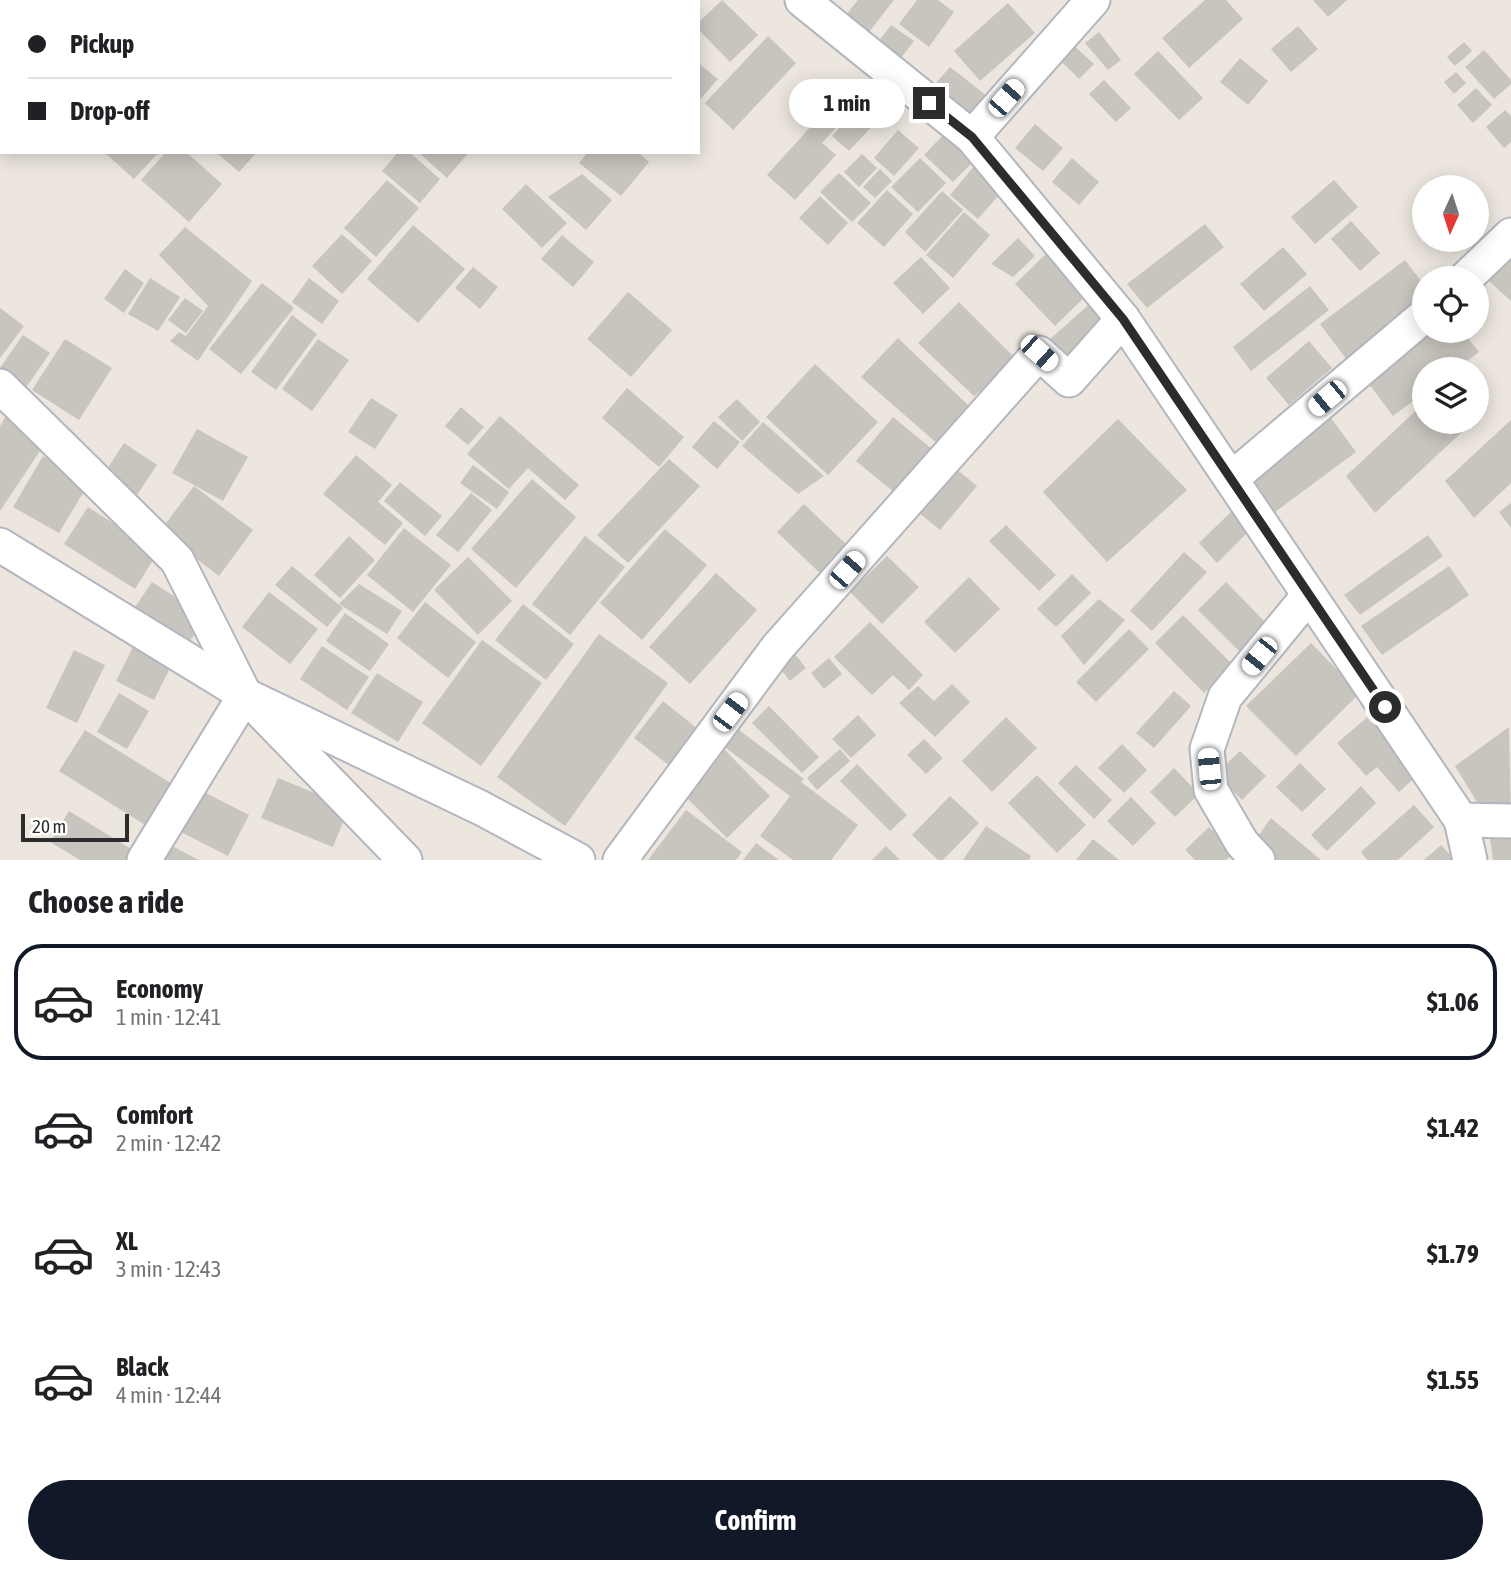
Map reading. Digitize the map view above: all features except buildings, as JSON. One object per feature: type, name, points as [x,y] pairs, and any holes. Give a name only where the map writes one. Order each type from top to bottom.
[{"type":"street","points":[[802,0],[972,137],[1123,319],[1461,820],[1470,860]]},
{"type":"street","points":[[972,137],[1093,0]]},
{"type":"street","points":[[1479,266],[1511,235]]},
{"type":"street","points":[[621,860],[777,648],[1039,353],[1069,380],[1123,319]]},
{"type":"street","points":[[1231,479],[1412,326]]},
{"type":"street","points":[[0,386],[177,559],[245,695],[405,860]]},
{"type":"street","points":[[0,545],[245,695],[436,785],[578,860]]},
{"type":"street","points":[[1258,860],[1242,843],[1211,790],[1207,748],[1225,697],[1309,595]]},
{"type":"street","points":[[144,860],[245,695]]},
{"type":"street","points":[[1461,820],[1511,821]]},
{"type":"route","points":[[929,103],[972,137],[1123,319],[1385,707]]}]
